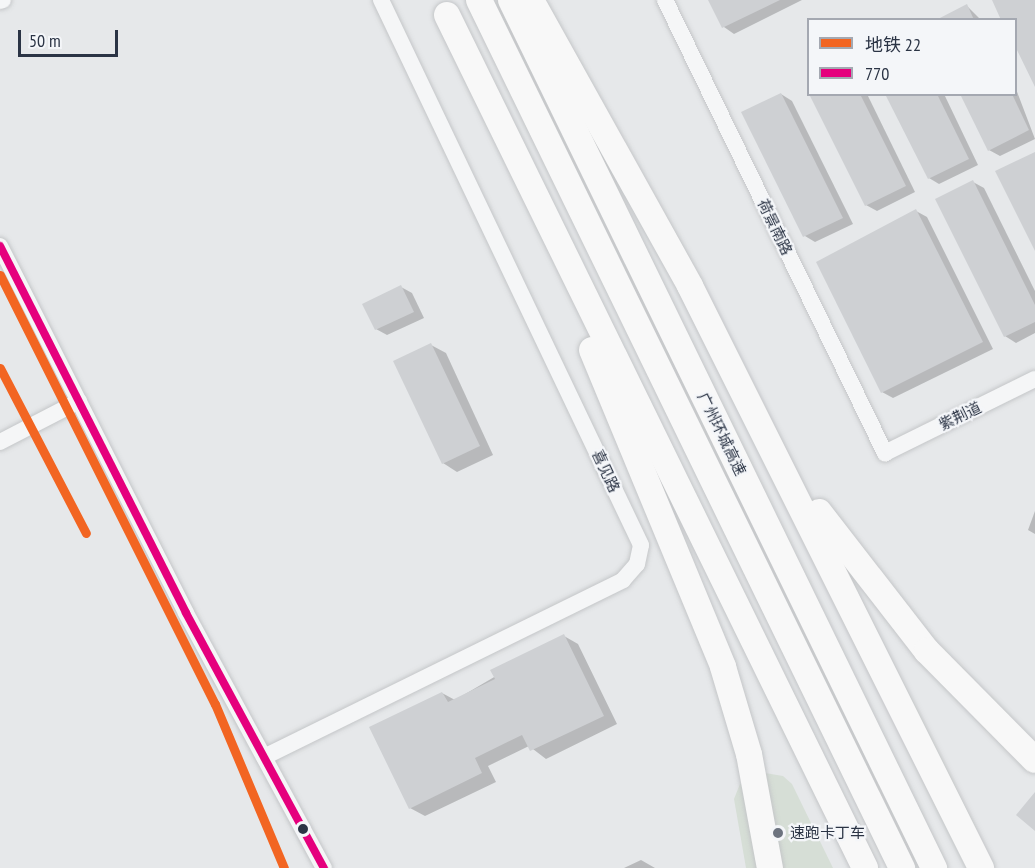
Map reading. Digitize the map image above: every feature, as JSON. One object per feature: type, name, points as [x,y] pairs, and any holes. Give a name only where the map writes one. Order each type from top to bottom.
[{"type":"highway","name":"广州环城高速","points":[[479,0],[902,868]]},
{"type":"highway","name":"广州环城高速","points":[[511,0],[934,868]]},
{"type":"highway","points":[[531,0],[745,393],[792,473],[870,582],[953,679],[1035,760]]},
{"type":"highway","points":[[444,8],[723,667],[752,764],[770,868]]},
{"type":"highway","points":[[444,8],[865,868]]},
{"type":"highway","points":[[745,393],[981,868]]},
{"type":"street","name":"喜见路","points":[[264,757],[623,580],[637,564],[641,545],[381,0]]},
{"type":"street","name":"荷景南路","points":[[665,0],[885,453]]},
{"type":"street","points":[[0,246],[264,757],[324,868]]},
{"type":"street","name":"紫荆道","points":[[885,453],[1035,379]]},
{"type":"street","points":[[0,442],[79,401]]},
{"type":"shaded area","name":"速跑卡丁车","points":[[759,772],[783,776],[792,784],[833,868],[746,868],[734,799],[740,784]]},
{"type":"building","points":[[708,0],[780,0],[722,28]]},
{"type":"building","points":[[992,0],[1035,0],[1035,87],[1017,50],[1017,18],[1000,18]]},
{"type":"building","points":[[967,4],[973,18],[940,18]]},
{"type":"building","points":[[781,93],[843,218],[803,237],[741,112]]},
{"type":"building","points":[[810,96],[861,96],[906,186],[865,206]]},
{"type":"building","points":[[886,96],[938,96],[969,159],[928,179]]},
{"type":"building","points":[[961,96],[1013,96],[1029,130],[988,151]]},
{"type":"building","points":[[1035,152],[1035,251],[995,171]]},
{"type":"building","points":[[973,180],[1035,305],[1035,322],[1004,337],[935,199]]},
{"type":"building","points":[[916,209],[983,342],[881,393],[816,262]]},
{"type":"building","points":[[401,285],[414,312],[375,330],[362,304]]},
{"type":"building","points":[[431,343],[480,446],[442,464],[393,361]]},
{"type":"building","points":[[564,634],[604,716],[530,751],[522,735],[475,758],[482,773],[409,809],[369,727],[442,692],[448,702],[495,679],[490,670]]},
{"type":"building","points":[[1035,792],[1035,831],[1016,815]]},
{"type":"metro line","name":"22","points":[[0,275],[215,704],[284,868]]},
{"type":"metro line","name":"22","points":[[0,368],[86,533]]},
{"type":"transit line","name":"770","points":[[0,246],[186,613],[324,868]]},
{"type":"place","name":"速跑卡丁车","points":[[778,833]]}]
